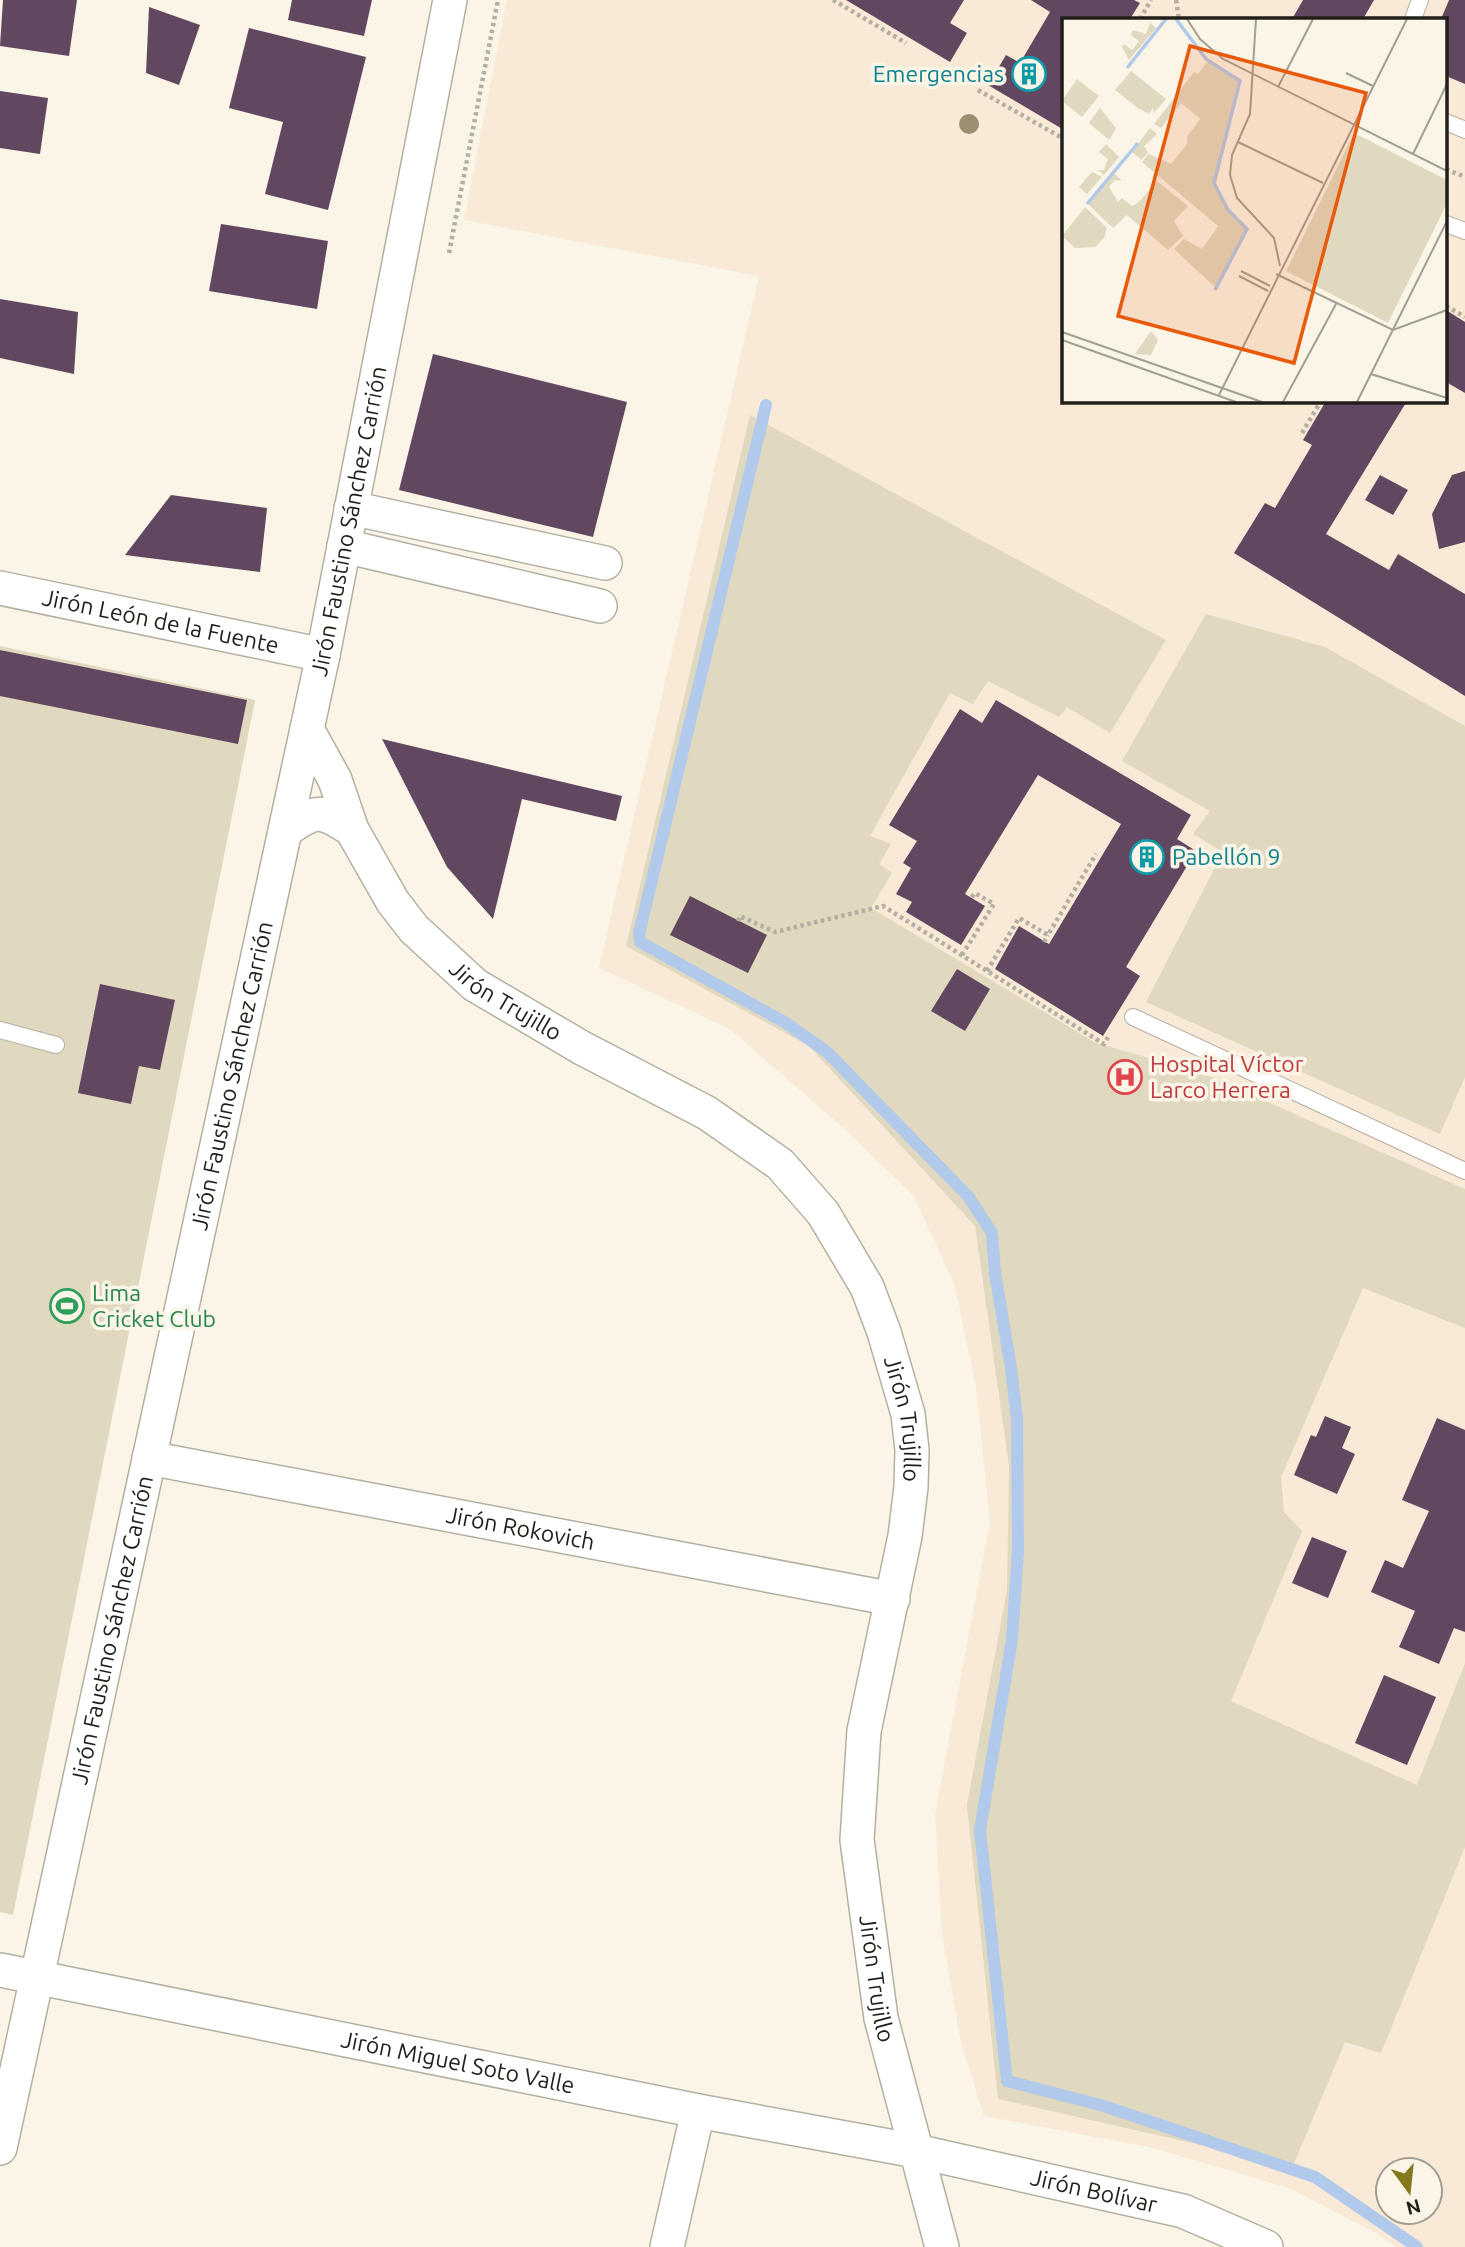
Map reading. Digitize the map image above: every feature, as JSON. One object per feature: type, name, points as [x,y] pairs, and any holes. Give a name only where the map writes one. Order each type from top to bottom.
[{"type":"street","name":"Jirón Faustino Sánchez Carrión","points":[[0,2148],[323,655],[450,0]]},
{"type":"street","points":[[351,508],[605,563]]},
{"type":"street","points":[[344,546],[600,606]]},
{"type":"street","name":"Jirón León de la Fuente","points":[[0,589],[323,655]]},
{"type":"street","name":"Jirón Trujillo","points":[[307,729],[335,780],[352,830],[393,902],[447,962],[475,985],[561,1037],[697,1107],[780,1164],[823,1213],[867,1287],[895,1366],[908,1414],[912,1450],[905,1536],[864,1731],[857,1840],[881,2018],[942,2247]]},
{"type":"street","points":[[285,831],[308,815],[328,814],[352,830]]},
{"type":"street","name":"Jirón Rokovich","points":[[149,1458],[893,1599]]},
{"type":"street","name":"Jirón Miguel Soto Valle","points":[[0,1970],[698,2111],[916,2151]]},
{"type":"street","points":[[667,2247],[698,2111]]},
{"type":"street","name":"Jirón Bolívar","points":[[916,2151],[1183,2211],[1266,2247]]},
{"type":"lane","points":[[1413,18],[1420,0]]},
{"type":"lane","points":[[1448,122],[1465,130]]},
{"type":"lane","points":[[1448,225],[1465,231]]},
{"type":"lane","points":[[1133,1017],[1465,1171]]},
{"type":"lane","points":[[0,1030],[56,1045]]},
{"type":"path","points":[[449,253],[498,0]]},
{"type":"path","points":[[833,0],[906,43]]},
{"type":"path","points":[[1141,18],[1151,0]]},
{"type":"path","points":[[1176,0],[1179,18]]},
{"type":"path","points":[[978,90],[1062,138]]},
{"type":"path","points":[[1448,170],[1465,177]]},
{"type":"path","points":[[1448,307],[1465,317]]},
{"type":"path","points":[[1302,433],[1320,402]]},
{"type":"path","points":[[1044,942],[1096,854]]},
{"type":"path","points":[[962,956],[994,904],[975,892],[971,898]]},
{"type":"path","points":[[987,971],[1019,918],[1048,935]]},
{"type":"shaded area","name":"Hospital Víctor Larco Herrera","points":[[507,0],[1465,0],[1465,2247],[1396,2247],[1378,2234],[1289,2188],[1149,2147],[984,2116],[961,2043],[942,1934],[935,1814],[990,1522],[976,1386],[954,1283],[913,1195],[840,1125],[730,1029],[599,968],[759,276],[464,220]]},
{"type":"shaded area","points":[[750,415],[1166,640],[1110,733],[1067,707],[1059,717],[988,681],[973,704],[950,693],[870,836],[891,844],[879,864],[892,873],[871,908],[1096,1043],[1202,1073],[1465,1189],[1465,1328],[1363,1288],[1281,1477],[1284,1512],[1302,1531],[1231,1701],[1417,1785],[1465,1663],[1465,1847],[1381,2053],[1345,2042],[1293,2166],[998,2099],[967,1805],[1007,1590],[1009,1466],[975,1226],[809,1046],[626,946]]},
{"type":"shaded area","points":[[1206,614],[1325,647],[1465,726],[1465,1077],[1440,1134],[1146,1002],[1223,852],[1193,834],[1210,811],[1122,761]]},
{"type":"shaded area","name":"Lima Cricket Club","points":[[0,646],[255,700],[13,1915],[0,1912]]},
{"type":"building","points":[[3,0],[77,0],[69,56],[0,46]]},
{"type":"building","points":[[292,0],[372,0],[364,36],[288,20]]},
{"type":"building","name":"Emergencias","points":[[846,0],[964,0],[950,23],[967,33],[950,62]]},
{"type":"building","name":"Emergencias","points":[[1031,0],[1134,0],[1140,3],[1131,18],[1062,18],[1062,129],[988,85],[1006,55],[1020,63],[1050,12]]},
{"type":"building","points":[[1303,0],[1374,0],[1364,18],[1293,18]]},
{"type":"building","points":[[1449,0],[1465,0],[1465,84],[1448,77],[1448,18],[1441,18]]},
{"type":"building","points":[[149,7],[200,25],[179,85],[146,73]]},
{"type":"building","points":[[249,28],[366,57],[328,210],[265,194],[283,122],[229,108]]},
{"type":"building","points":[[0,91],[48,98],[40,154],[0,148]]},
{"type":"building","points":[[221,224],[328,241],[317,309],[209,291]]},
{"type":"building","points":[[0,299],[78,312],[74,374],[0,358]]},
{"type":"building","points":[[1448,311],[1465,322],[1465,393],[1448,383]]},
{"type":"building","points":[[433,354],[627,402],[593,537],[399,490]]},
{"type":"building","points":[[1325,402],[1406,402],[1326,534],[1389,570],[1398,554],[1465,594],[1465,696],[1234,553],[1265,503],[1275,508],[1312,445],[1303,440]]},
{"type":"building","points":[[1465,471],[1465,542],[1439,549],[1432,514],[1452,475]]},
{"type":"building","points":[[1380,475],[1408,490],[1393,515],[1365,500]]},
{"type":"building","points":[[171,495],[267,508],[260,572],[125,555]]},
{"type":"building","points":[[0,650],[247,700],[238,744],[0,696]]},
{"type":"building","name":"Pabellón 9","points":[[996,700],[1191,815],[1177,839],[1196,851],[1126,967],[1140,976],[1103,1036],[995,969],[1019,926],[1049,944],[1121,824],[1038,775],[965,894],[985,906],[961,945],[906,912],[912,902],[896,894],[911,868],[903,863],[917,841],[889,825],[960,709],[982,723]]},
{"type":"building","points":[[382,739],[622,796],[616,821],[522,799],[493,919],[447,867]]},
{"type":"building","points":[[690,896],[767,935],[748,973],[670,935]]},
{"type":"building","points":[[957,969],[990,989],[965,1031],[931,1011]]},
{"type":"building","points":[[100,984],[175,1000],[160,1070],[139,1066],[131,1104],[78,1093]]},
{"type":"building","points":[[1325,1416],[1351,1427],[1342,1448],[1355,1454],[1337,1494],[1294,1475],[1311,1435],[1316,1437]]},
{"type":"building","points":[[1437,1418],[1465,1430],[1465,1632],[1454,1628],[1439,1664],[1399,1647],[1415,1611],[1371,1592],[1385,1560],[1403,1568],[1429,1511],[1402,1500]]},
{"type":"building","points":[[1312,1537],[1347,1551],[1328,1598],[1292,1583]]},
{"type":"building","points":[[1384,1675],[1436,1697],[1407,1765],[1355,1743]]},
{"type":"waterway","points":[[766,405],[639,934],[640,942],[786,1023],[827,1052],[968,1196],[992,1233],[995,1273],[1017,1419],[1018,1551],[1012,1640],[980,1830],[1007,2081],[1104,2106],[1315,2177],[1417,2247]]},
{"type":"place","name":"Emergencias","points":[[1029,74]]},
{"type":"place","name":"Pabellón 9","points":[[1147,857]]},
{"type":"place","name":"Hospital Víctor Larco Herrera","points":[[1125,1077]]},
{"type":"place","name":"Lima Cricket Club","points":[[67,1306]]}]
